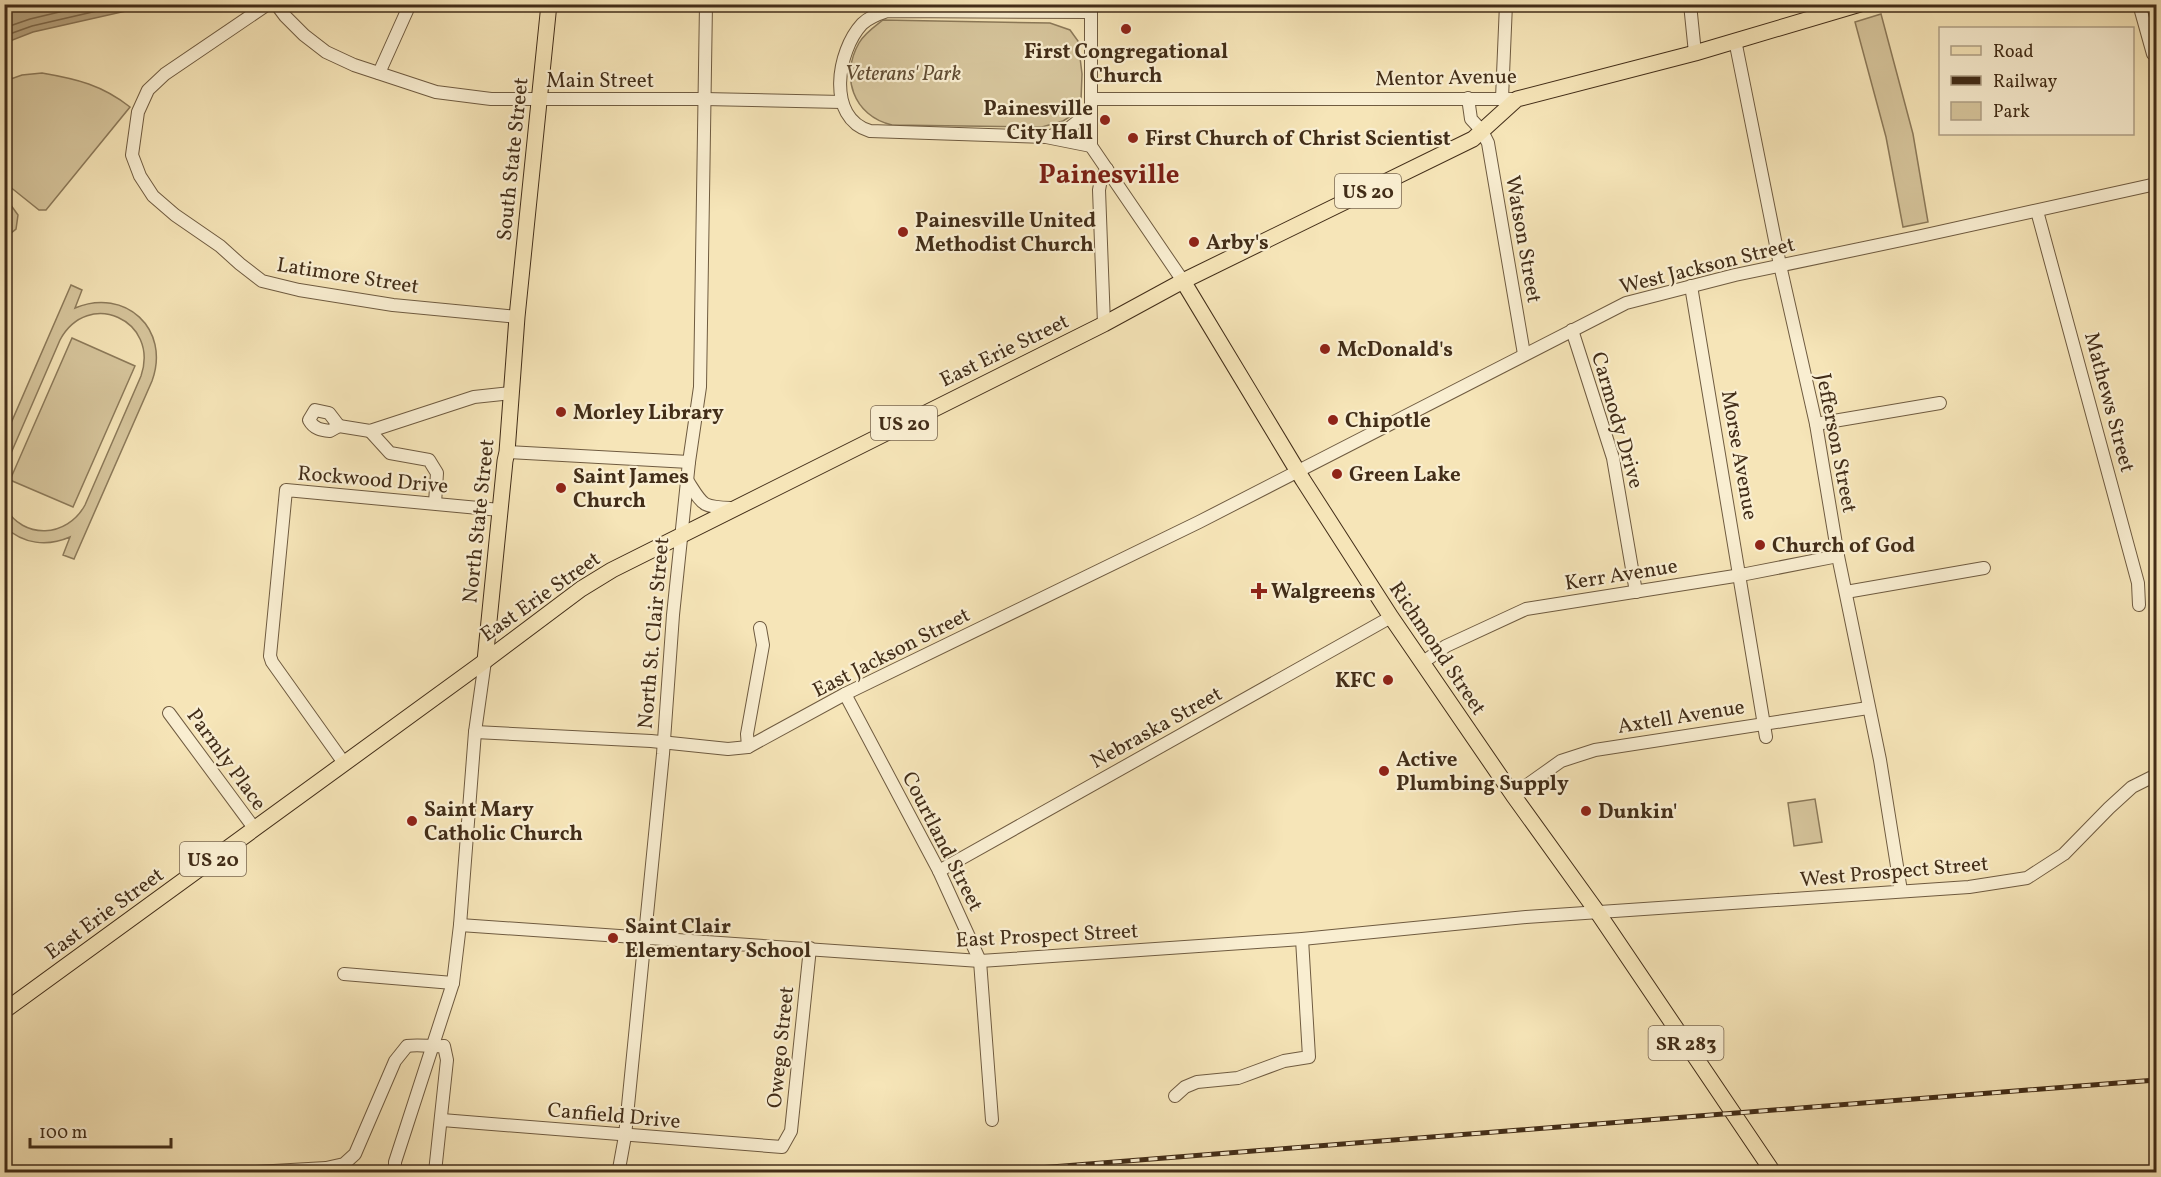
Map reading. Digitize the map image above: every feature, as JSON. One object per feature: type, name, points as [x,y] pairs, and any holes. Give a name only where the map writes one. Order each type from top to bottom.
[{"type":"main road","name":"South State Street","points":[[517,317],[549,4]]},
{"type":"main road","name":"Mentor Avenue","points":[[1509,99],[1695,53],[1860,4]]},
{"type":"main road","name":"US 20","points":[[1183,281],[1473,139],[1509,99]]},
{"type":"main road","name":"East Erie Street","points":[[4,1011],[581,588],[681,533],[1104,324],[1183,281]]},
{"type":"main road","name":"Richmond Street","points":[[1183,281],[1297,470],[1391,617],[1513,795],[1598,913],[1773,1173]]},
{"type":"main road","name":"North State Street","points":[[484,661],[507,452],[517,317]]},
{"type":"street","name":"Latimore Street","points":[[268,4],[165,74],[148,90],[138,112],[132,155],[140,176],[153,196],[262,281],[299,291],[382,303],[517,317]]},
{"type":"street","name":"Main Street","points":[[276,4],[304,35],[326,52],[354,65],[436,92],[464,97],[842,102]]},
{"type":"street","points":[[379,73],[410,4]]},
{"type":"street","name":"North St. Clair Street","points":[[620,1169],[645,939],[688,462],[700,374],[706,4]]},
{"type":"street","points":[[1506,4],[1509,99]]},
{"type":"street","points":[[1690,4],[1695,53]]},
{"type":"street","points":[[2139,4],[2153,54]]},
{"type":"street","points":[[1091,8],[1091,146],[1046,137],[870,131],[853,122],[846,114],[842,102],[841,83],[844,55],[855,33],[874,15],[887,11],[1091,8]]},
{"type":"street","name":"Jefferson Street","points":[[1736,40],[1780,265],[1816,424],[1838,556],[1880,760],[1901,891]]},
{"type":"street","name":"Watson Street","points":[[1468,98],[1471,119],[1482,131],[1488,143],[1524,354]]},
{"type":"street","name":"Mentor Avenue","points":[[1092,105],[1509,99]]},
{"type":"street","points":[[1046,137],[1064,132],[1092,105]]},
{"type":"street","name":"Richmond Street","points":[[1091,146],[1183,281]]},
{"type":"street","points":[[1104,324],[1099,190],[1101,179],[1107,170]]},
{"type":"street","name":"West Jackson Street","points":[[1297,470],[1626,303],[1780,265],[2157,184]]},
{"type":"street","name":"Mathews Street","points":[[2037,211],[2138,583],[2139,605]]},
{"type":"street","name":"Morse Avenue","points":[[1691,286],[1741,575],[1766,737]]},
{"type":"street","name":"Carmody Drive","points":[[1572,330],[1613,458],[1636,592]]},
{"type":"street","points":[[339,426],[370,431],[474,397],[511,393]]},
{"type":"street","points":[[1816,424],[1940,403]]},
{"type":"street","points":[[370,431],[390,453],[429,460],[437,473],[435,503]]},
{"type":"street","points":[[507,452],[688,462]]},
{"type":"street","name":"East Jackson Street","points":[[475,732],[728,749],[748,747],[845,694],[1199,522],[1297,470]]},
{"type":"street","points":[[687,480],[701,501],[710,507],[731,508]]},
{"type":"street","name":"Rockwood Drive","points":[[344,763],[270,656],[286,490],[500,510]]},
{"type":"street","name":"Kerr Avenue","points":[[1422,663],[1446,646],[1526,609],[1741,575],[1838,556]]},
{"type":"street","points":[[1846,592],[1984,568]]},
{"type":"street","name":"Nebraska Street","points":[[939,871],[1391,617]]},
{"type":"street","points":[[748,747],[747,734],[763,645],[760,628]]},
{"type":"street","name":"North State Street","points":[[395,1173],[395,1162],[453,983],[460,925],[475,732],[484,661]]},
{"type":"street","name":"Courtland Street","points":[[845,694],[939,871],[980,961],[992,1120]]},
{"type":"street","name":"Axtell Avenue","points":[[1513,795],[1561,761],[1595,750],[1868,708]]},
{"type":"street","name":"Parmly Place","points":[[169,712],[254,828]]},
{"type":"street","name":"West Prospect Street","points":[[1598,913],[1969,887],[2027,878],[2064,854],[2133,787],[2157,775]]},
{"type":"street","name":"East Prospect Street","points":[[460,925],[980,961],[1302,939],[1526,917],[1598,913]]},
{"type":"street","points":[[1175,1096],[1185,1087],[1197,1082],[1238,1078],[1284,1061],[1309,1057],[1302,939]]},
{"type":"street","name":"Owego Street","points":[[782,1147],[791,1131],[810,948]]},
{"type":"street","points":[[344,974],[453,983]]},
{"type":"street","points":[[256,1173],[344,1164],[355,1154],[395,1061],[407,1046],[420,1044],[431,1047],[444,1046],[447,1060],[435,1173]]},
{"type":"street","name":"Canfield Drive","points":[[442,1120],[782,1147]]},
{"type":"green space","points":[[1881,14],[1913,134],[1928,222],[1903,227],[1886,137],[1855,22]]},
{"type":"green space","name":"Veterans' Park","points":[[883,20],[1050,23],[1070,30],[1078,41],[1082,74],[1081,101],[1071,116],[1063,121],[1042,127],[892,125],[879,120],[859,104],[851,81],[851,68],[853,56],[861,40]]},
{"type":"green space","points":[[42,73],[89,84],[120,99],[130,107],[46,210],[39,210],[4,182],[5,81],[22,75]]},
{"type":"green space","points":[[5,197],[18,215],[16,229],[5,238]]},
{"type":"green space","points":[[71,285],[82,290],[75,308],[93,303],[111,303],[126,308],[139,317],[149,330],[155,345],[156,362],[152,381],[74,559],[63,555],[70,537],[44,543],[27,540],[12,533],[5,527],[5,507],[13,518],[33,530],[57,529],[77,516],[85,505],[141,376],[144,356],[140,339],[131,326],[118,318],[103,314],[87,316],[72,324],[60,340],[5,467],[5,437]]},
{"type":"green space","points":[[72,338],[135,366],[73,507],[10,480]]},
{"type":"green space","points":[[1815,799],[1822,842],[1794,846],[1788,803]]},
{"type":"water","points":[[5,4],[153,5],[33,32],[5,43]]},
{"type":"railway","points":[[987,1172],[2156,1080]]},
{"type":"place","name":"First Congregational Church","points":[[1126,29]]},
{"type":"place","name":"Painesville City Hall","points":[[1105,120]]},
{"type":"place","name":"First Church of Christ Scientist","points":[[1133,138]]},
{"type":"place","name":"Painesville United Methodist Church","points":[[903,232]]},
{"type":"place","name":"Arby's","points":[[1194,242]]},
{"type":"place","name":"McDonald's","points":[[1325,349]]},
{"type":"place","name":"Morley Library","points":[[561,412]]},
{"type":"place","name":"Chipotle","points":[[1333,420]]},
{"type":"place","name":"Green Lake","points":[[1337,474]]},
{"type":"place","name":"Saint James Church","points":[[561,488]]},
{"type":"place","name":"Church of God","points":[[1760,545]]},
{"type":"place","name":"Walgreens","points":[[1259,591]]},
{"type":"place","name":"KFC","points":[[1388,680]]},
{"type":"place","name":"Active Plumbing Supply","points":[[1384,771]]},
{"type":"place","name":"Dunkin'","points":[[1586,811]]},
{"type":"place","name":"Saint Mary Catholic Church","points":[[412,821]]},
{"type":"place","name":"Saint Clair Elementary School","points":[[613,938]]},
{"type":"district","name":"Painesville","points":[[1109,174]]}]
